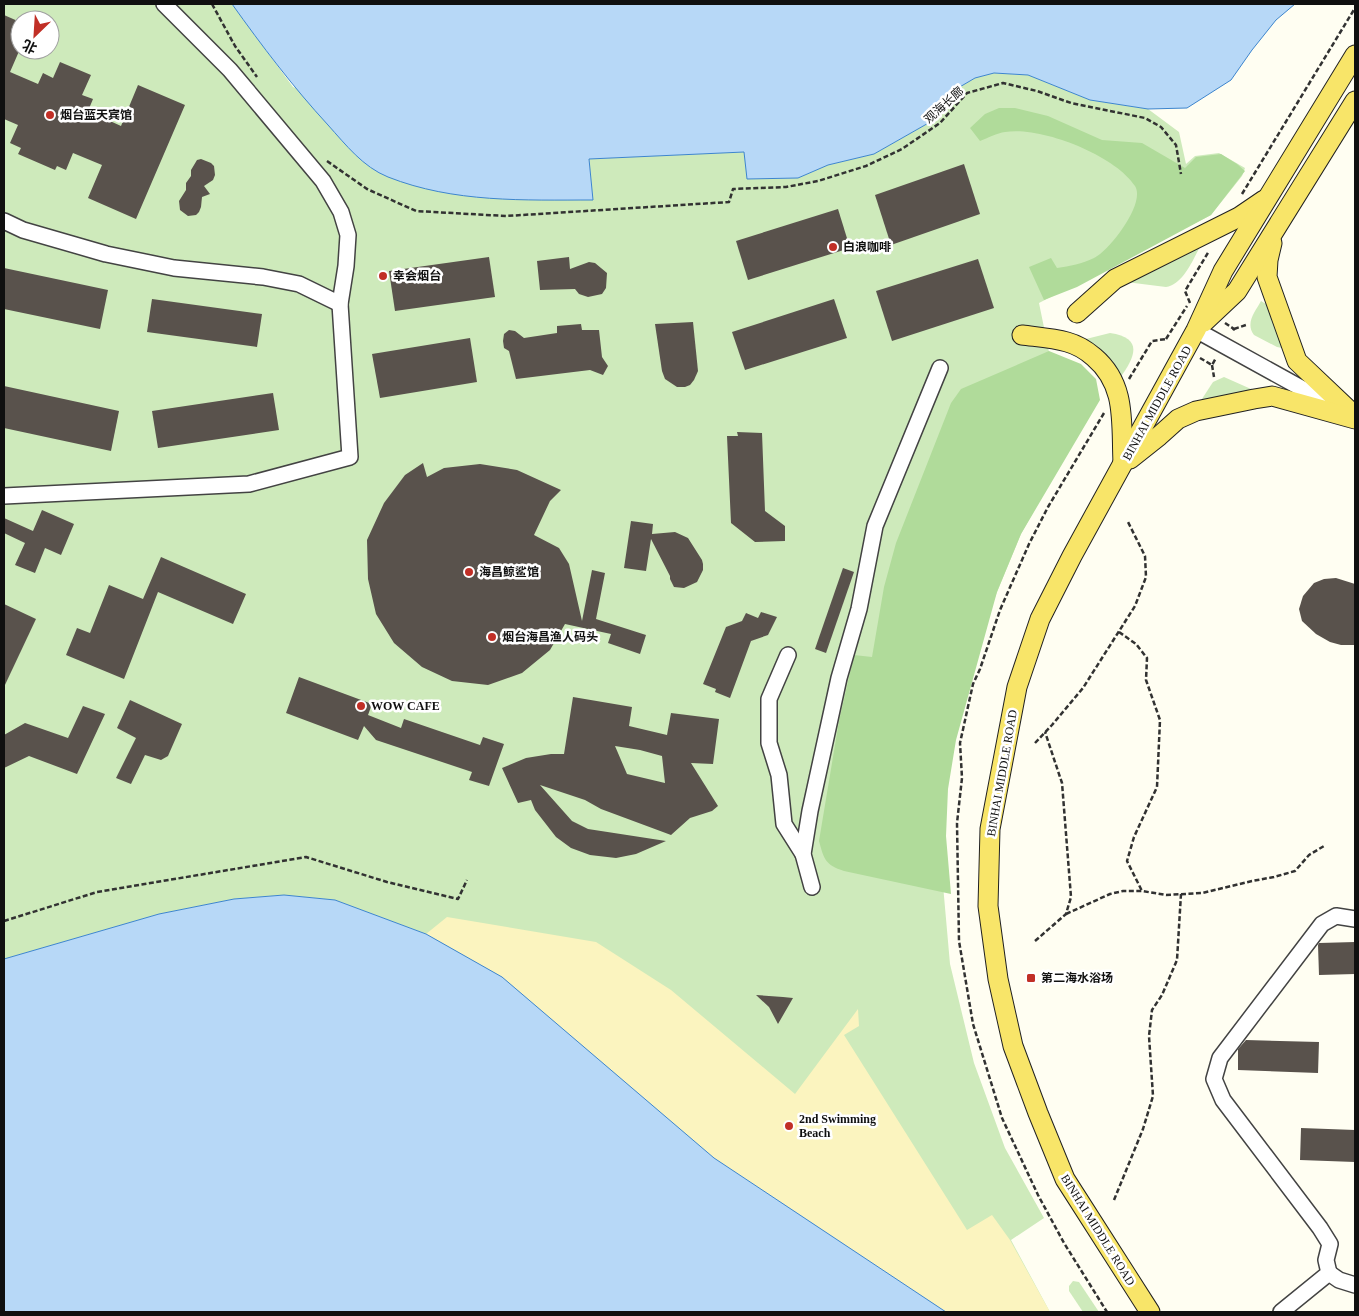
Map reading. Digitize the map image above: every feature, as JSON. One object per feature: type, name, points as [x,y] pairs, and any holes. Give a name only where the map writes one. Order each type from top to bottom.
[{"type":"main road","name":"BINHAI MIDDLE ROAD","points":[[1150,1312],[1065,1179],[1013,1046],[998,980],[988,906],[990,829],[1017,687],[1040,619],[1196,330],[1223,272],[1355,55]]},
{"type":"main road","name":"BINHAI MIDDLE ROAD","points":[[1196,330],[1237,291],[1355,101]]},
{"type":"main road","points":[[1076,313],[1115,278],[1239,217],[1269,197]]},
{"type":"main road","points":[[1275,231],[1268,260],[1267,278],[1297,361],[1355,418]]},
{"type":"main road","points":[[1022,335],[1065,341],[1085,350],[1103,365],[1112,378],[1119,395],[1123,465]]},
{"type":"main road","points":[[1123,465],[1178,419],[1196,411],[1254,399],[1272,396],[1355,418]]},
{"type":"street","points":[[4,496],[249,484],[350,457],[340,304],[346,266],[348,235],[340,212],[323,181],[230,70],[164,4]]},
{"type":"street","points":[[4,221],[23,230],[106,254],[174,268],[263,277],[299,284],[340,304]]},
{"type":"street","points":[[1196,330],[1355,418]]},
{"type":"street","points":[[804,854],[810,811],[839,678],[859,609],[875,526],[940,368]]},
{"type":"street","points":[[788,655],[769,699],[769,743],[779,775],[784,824],[804,854],[812,887]]},
{"type":"street","points":[[1355,920],[1336,916],[1322,924],[1220,1058],[1214,1079],[1223,1100],[1320,1228],[1330,1244],[1326,1260],[1329,1273],[1339,1280],[1355,1285]]},
{"type":"street","points":[[1283,1312],[1329,1273]]},
{"type":"path","points":[[212,4],[235,46],[258,78]]},
{"type":"path","points":[[1240,198],[1355,8]]},
{"type":"path","name":"观海长廊","points":[[326,160],[367,189],[416,211],[506,216],[729,202],[733,189],[786,187],[818,181],[866,166],[902,149],[940,123],[967,93],[1003,83],[1037,91],[1071,103],[1145,118],[1161,126],[1176,145],[1181,174]]},
{"type":"path","points":[[1190,302],[1185,291],[1210,250]]},
{"type":"path","points":[[1234,329],[1246,325]]},
{"type":"path","points":[[1107,1312],[1064,1243],[1038,1195],[1002,1118],[973,1024],[959,941],[957,823],[962,778],[960,743],[973,684],[1000,610],[1029,544],[1110,403],[1119,395],[1152,342],[1166,339]]},
{"type":"path","points":[[1212,365],[1214,377]]},
{"type":"path","points":[[1035,743],[1083,688],[1135,606],[1146,577],[1145,556],[1127,520]]},
{"type":"path","points":[[1119,632],[1136,644],[1147,658],[1146,680],[1160,720],[1158,787],[1134,837],[1127,861],[1142,891]]},
{"type":"path","points":[[1045,732],[1062,783],[1071,897],[1066,914]]},
{"type":"path","points":[[1035,941],[1066,914],[1110,894],[1123,891],[1142,891],[1166,895],[1202,893],[1274,877],[1295,871],[1309,855],[1324,846]]},
{"type":"path","points":[[4,921],[97,892],[306,857],[387,882],[458,899],[467,880]]},
{"type":"path","points":[[1114,1200],[1143,1129],[1153,1096],[1149,1036],[1152,1010],[1162,995],[1177,960],[1181,894]]},
{"type":"green space","name":"烟台海昌渔人码头","points":[[4,4],[232,4],[293,87],[593,200],[589,159],[744,152],[748,179],[798,178],[828,165],[874,154],[932,121],[958,88],[975,78],[994,73],[1028,75],[1090,100],[1148,109],[1179,132],[1186,164],[1195,156],[1219,153],[1245,168],[1242,176],[1211,215],[1039,303],[1049,352],[1054,475],[1021,534],[997,592],[943,741],[940,851],[950,964],[974,1063],[1005,1148],[1044,1218],[1011,1240],[1050,1312],[946,1312],[714,1158],[426,934],[335,900],[284,895],[234,899],[159,914],[4,959]]},
{"type":"green space","points":[[999,108],[1015,108],[1048,116],[1102,140],[1142,143],[1185,168],[1196,157],[1221,154],[1245,171],[1211,215],[1077,287],[1044,300],[1029,267],[1051,258],[1057,268],[1071,266],[1094,258],[1109,246],[1125,225],[1131,214],[1137,194],[1135,186],[1111,164],[1095,154],[1057,138],[1020,131],[996,134],[980,141],[970,128],[985,114]]},
{"type":"green space","points":[[1201,245],[1183,276],[1172,285],[1166,287],[1126,282]]},
{"type":"green space","points":[[1261,301],[1266,304],[1282,348],[1254,335],[1251,331],[1252,318]]},
{"type":"green space","points":[[1110,333],[1128,339],[1132,344],[1133,350],[1130,363],[1120,378],[1078,341]]},
{"type":"green space","points":[[1049,351],[1081,364],[1096,379],[1100,400],[1021,534],[997,592],[956,740],[948,789],[946,836],[951,894],[838,869],[826,861],[819,841],[839,721],[854,655],[872,657],[884,587],[896,543],[951,403],[961,389]]},
{"type":"green space","points":[[1224,377],[1251,389],[1200,402],[1213,382]]},
{"type":"green space","points":[[1073,1281],[1079,1282],[1099,1312],[1083,1312],[1069,1291],[1069,1286]]},
{"type":"sand","name":"2nd Swimming Beach","points":[[447,917],[596,942],[671,990],[795,1094],[858,1009],[859,1026],[844,1035],[967,1230],[992,1215],[1010,1240],[1050,1312],[946,1312],[714,1158],[502,977],[426,934]]},
{"type":"water","points":[[232,4],[1295,4],[1276,20],[1231,80],[1187,108],[1148,109],[1090,100],[1028,75],[994,73],[975,78],[958,88],[932,121],[874,154],[828,165],[798,178],[747,179],[744,152],[589,159],[593,200],[515,200],[438,192],[379,173],[355,155],[315,111],[278,66]]},
{"type":"water","points":[[284,895],[335,900],[426,934],[502,977],[714,1158],[946,1312],[4,1312],[4,959],[159,914],[234,899]]},
{"type":"building","name":"烟台蓝天宾馆","points":[[4,15],[10,18],[10,60],[15,60],[10,72],[38,84],[43,73],[53,78],[60,62],[91,75],[82,95],[93,99],[88,111],[121,126],[138,85],[185,105],[136,219],[88,198],[102,165],[73,153],[66,170],[57,166],[55,170],[18,154],[21,148],[10,143],[18,125],[4,119]]},
{"type":"building","points":[[201,159],[214,166],[215,175],[213,180],[204,186],[210,194],[202,197],[199,212],[196,215],[188,216],[180,210],[179,201],[186,190],[186,183],[191,176],[191,170],[197,160]]},
{"type":"building","points":[[964,164],[980,214],[891,245],[875,195]]},
{"type":"building","points":[[838,209],[850,248],[748,280],[736,241]]},
{"type":"building","points":[[489,257],[495,297],[395,311],[389,271]]},
{"type":"building","points":[[569,257],[570,269],[589,262],[595,263],[607,273],[606,288],[602,294],[588,297],[579,294],[575,289],[540,290],[537,261]]},
{"type":"building","points":[[978,259],[994,308],[892,341],[876,291]]},
{"type":"building","points":[[4,268],[108,290],[100,329],[4,309]]},
{"type":"building","points":[[152,299],[262,314],[257,347],[147,332]]},
{"type":"building","points":[[834,299],[847,338],[745,370],[732,332]]},
{"type":"building","points":[[693,322],[698,371],[690,385],[677,387],[665,379],[662,371],[655,324]]},
{"type":"building","points":[[581,324],[582,330],[599,330],[602,357],[608,366],[603,375],[590,370],[516,379],[509,351],[504,348],[504,334],[509,330],[515,331],[524,338],[557,333],[557,326]]},
{"type":"building","points":[[470,338],[477,382],[380,398],[372,354]]},
{"type":"building","points":[[4,386],[119,411],[111,451],[4,428]]},
{"type":"building","points":[[273,393],[279,430],[158,448],[152,411]]},
{"type":"building","points":[[737,432],[762,433],[765,511],[785,526],[785,541],[755,542],[731,523],[727,436],[738,436]]},
{"type":"building","name":"海昌鲸鲨馆","points":[[423,463],[427,477],[444,468],[480,464],[517,470],[561,490],[550,501],[534,535],[559,548],[569,564],[582,621],[592,570],[605,573],[596,619],[646,635],[640,654],[608,643],[611,634],[565,624],[550,650],[522,673],[488,685],[452,681],[422,667],[394,643],[376,614],[368,579],[367,540],[384,503],[405,475]]},
{"type":"building","points":[[42,510],[74,524],[61,555],[45,548],[35,573],[15,565],[25,543],[4,533],[4,518],[33,531]]},
{"type":"building","points":[[631,521],[653,524],[652,534],[675,532],[688,538],[703,564],[703,570],[697,582],[684,588],[674,587],[651,539],[646,571],[624,568]]},
{"type":"building","points":[[161,557],[246,594],[233,624],[158,592],[124,679],[66,655],[77,628],[90,633],[109,585],[143,599]]},
{"type":"building","points":[[843,568],[854,572],[826,653],[815,649]]},
{"type":"building","points":[[1336,578],[1355,584],[1355,645],[1341,645],[1330,642],[1316,634],[1302,621],[1299,609],[1303,596],[1314,583],[1324,579]]},
{"type":"building","points":[[4,604],[36,619],[4,687]]},
{"type":"building","points":[[761,612],[777,617],[768,635],[751,641],[730,698],[715,692],[716,689],[703,684],[726,627],[742,621],[746,613],[758,618]]},
{"type":"building","points":[[299,677],[372,704],[368,715],[401,728],[404,719],[480,745],[483,737],[504,744],[489,786],[469,780],[472,772],[376,740],[364,726],[358,740],[286,713]]},
{"type":"building","points":[[573,697],[632,707],[629,726],[667,735],[671,713],[719,719],[713,764],[691,763],[718,806],[712,811],[690,818],[671,835],[601,809],[585,800],[540,785],[572,821],[588,829],[666,841],[636,854],[616,858],[590,855],[571,848],[556,837],[535,810],[531,800],[518,803],[502,768],[526,758],[564,754]],"holes":[[[615,746],[662,756],[665,783],[627,774]]]},
{"type":"building","points":[[130,700],[182,724],[168,756],[161,760],[145,755],[131,784],[116,778],[136,738],[117,728]]},
{"type":"building","points":[[83,706],[105,714],[77,774],[29,756],[4,768],[4,735],[25,723],[68,738]]},
{"type":"building","points":[[1355,942],[1355,974],[1319,975],[1319,943]]},
{"type":"building","points":[[756,995],[793,998],[778,1024],[769,1007]]},
{"type":"building","points":[[1246,1040],[1319,1042],[1318,1073],[1238,1070],[1238,1049]]},
{"type":"building","points":[[1301,1128],[1355,1130],[1355,1162],[1300,1160]]},
{"type":"place","name":"烟台蓝天宾馆","points":[[50,115]]},
{"type":"place","name":"白浪咖啡","points":[[833,247]]},
{"type":"place","name":"幸会烟台","points":[[383,276]]},
{"type":"place","name":"海昌鲸鲨馆","points":[[469,572]]},
{"type":"place","name":"烟台海昌渔人码头","points":[[492,637]]},
{"type":"place","name":"WOW CAFE","points":[[361,706]]},
{"type":"place","name":"第二海水浴场","points":[[1031,978]]},
{"type":"place","name":"2nd Swimming Beach","points":[[789,1126]]}]
